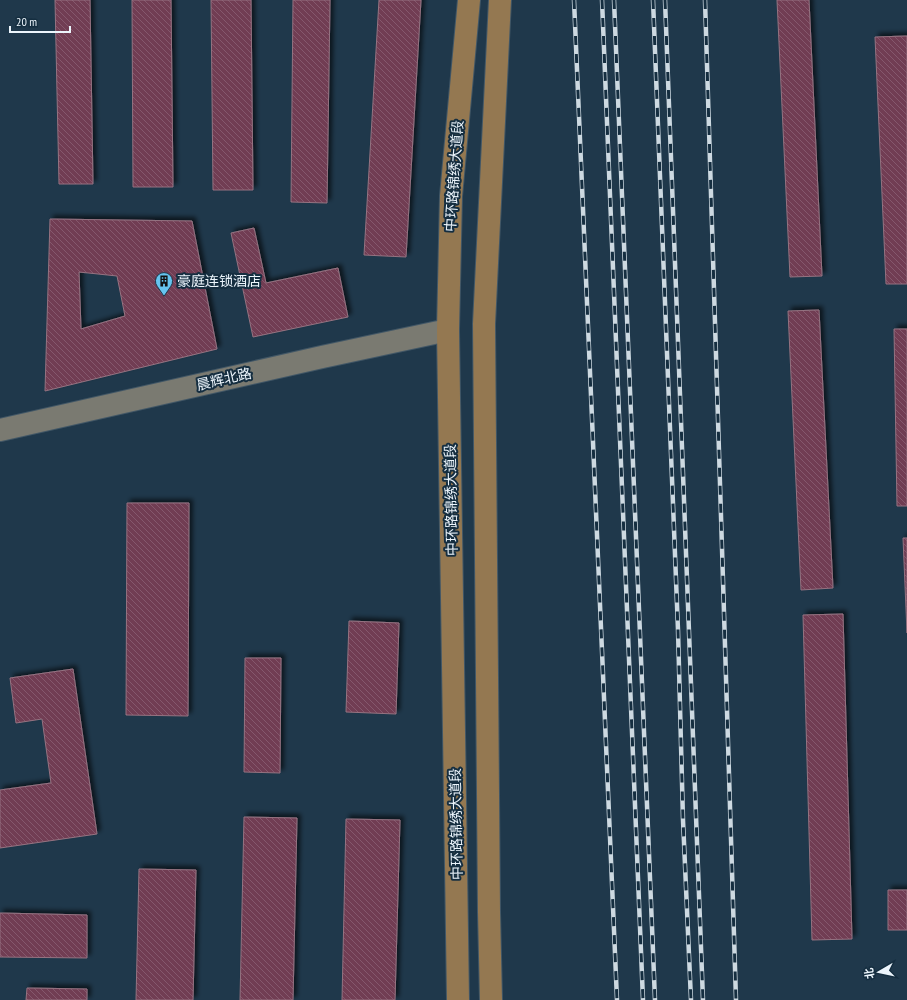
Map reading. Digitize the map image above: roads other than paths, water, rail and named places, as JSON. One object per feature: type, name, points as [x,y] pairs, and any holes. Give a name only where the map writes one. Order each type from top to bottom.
[{"type":"main road","name":"中环路锦绣大道段","points":[[458,1000],[448,330],[451,196],[469,0]]},
{"type":"main road","points":[[491,1000],[484,324],[500,0]]},
{"type":"street","name":"晨辉北路","points":[[0,430],[448,330]]},
{"type":"railway","points":[[574,0],[617,1000]]},
{"type":"railway","points":[[602,0],[643,1000]]},
{"type":"railway","points":[[614,0],[655,1000]]},
{"type":"railway","points":[[653,0],[691,1000]]},
{"type":"railway","points":[[665,0],[703,1000]]},
{"type":"railway","points":[[705,0],[736,1000]]},
{"type":"place","name":"豪庭连锁酒店","points":[[164,296]]}]
